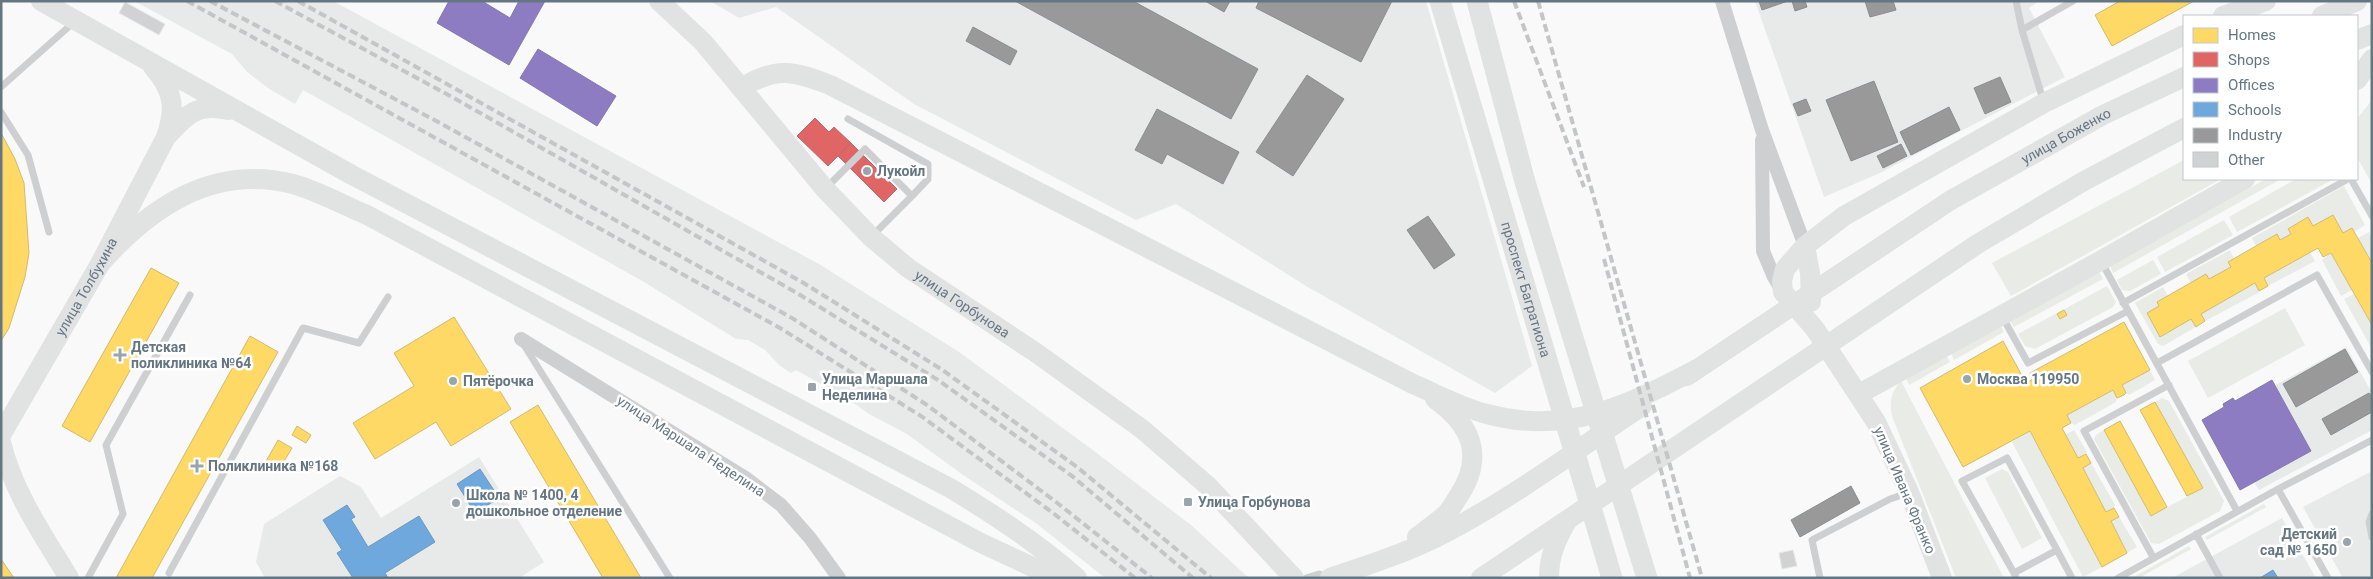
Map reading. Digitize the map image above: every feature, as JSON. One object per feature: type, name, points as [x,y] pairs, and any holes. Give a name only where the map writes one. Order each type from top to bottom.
[{"type":"main road","name":"проспект Багратиона","points":[[1440,1],[1612,578]]},
{"type":"main road","points":[[1477,1],[1525,182],[1647,578]]},
{"type":"street","points":[[41,1],[352,175],[950,488],[999,518],[1049,553],[1077,578]]},
{"type":"street","name":"улица Горбунова","points":[[659,1],[703,42],[825,189],[871,237],[908,268],[1035,352],[1142,429],[1208,486],[1294,578]]},
{"type":"street","name":"улица Ивана Франко","points":[[1722,1],[1762,130],[1805,246],[1815,329]]},
{"type":"street","points":[[2226,15],[2266,1]]},
{"type":"street","points":[[2324,15],[2357,1]]},
{"type":"street","points":[[1783,292],[1782,281],[1785,269],[1805,246],[1844,216],[2044,103],[2183,34]]},
{"type":"street","points":[[2358,40],[2372,34]]},
{"type":"street","points":[[2358,79],[2372,59]]},
{"type":"street","name":"улица Толбухина","points":[[1,435],[100,264],[166,137],[173,114],[172,102],[168,87],[149,62]]},
{"type":"street","points":[[741,88],[760,76],[798,72],[830,85],[1413,384],[1485,414],[1519,422],[1544,423],[1591,417],[1638,399],[1697,369]]},
{"type":"street","name":"улица Боженко","points":[[1697,369],[1951,200],[2104,115],[2183,77]]},
{"type":"street","name":"улица Толбухина","points":[[166,137],[181,120],[202,108],[214,106],[240,112]]},
{"type":"street","points":[[1481,578],[1962,254],[2084,180],[2183,129]]},
{"type":"street","name":"улица Ивана Франко","points":[[1762,130],[1763,251],[1774,277],[1783,292],[1815,329],[1876,422],[1908,492],[1942,578]]},
{"type":"street","points":[[100,264],[123,238],[148,216],[190,192],[227,181],[267,180],[294,184],[367,215],[979,542],[1041,572],[1061,578]]},
{"type":"street","points":[[1859,394],[2243,180]]},
{"type":"street","name":"улица Маршала Неделина","points":[[521,339],[748,479],[787,512],[810,538],[839,578]]},
{"type":"street","points":[[1329,578],[1392,557],[1447,532],[1509,495],[1697,369]]},
{"type":"street","points":[[1392,557],[1446,514],[1463,489],[1473,467],[1472,447],[1464,427],[1449,409],[1413,384]]},
{"type":"street","points":[[1,442],[13,478],[30,514],[69,578]]},
{"type":"street","points":[[1,487],[15,496],[30,514]]},
{"type":"street","points":[[1549,578],[1549,564],[1554,545],[1568,518]]},
{"type":"lane","points":[[2016,1],[2022,30],[2044,103]]},
{"type":"lane","points":[[2022,30],[2074,1]]},
{"type":"lane","points":[[1,87],[76,21]]},
{"type":"lane","points":[[1,112],[28,155],[49,232]]},
{"type":"lane","points":[[848,119],[928,164],[928,180],[871,237]]},
{"type":"lane","points":[[825,189],[865,149],[912,196]]},
{"type":"lane","points":[[2123,303],[2347,180]]},
{"type":"lane","points":[[2350,180],[2372,216]]},
{"type":"lane","points":[[2100,261],[2237,511]]},
{"type":"lane","points":[[2157,363],[2317,275],[2372,372]]},
{"type":"lane","points":[[88,578],[123,514],[106,445],[190,295]]},
{"type":"lane","points":[[169,573],[303,328],[359,343],[388,297]]},
{"type":"lane","points":[[2002,316],[2028,363],[2128,311]]},
{"type":"lane","points":[[521,339],[670,578]]},
{"type":"lane","points":[[2153,557],[2084,431],[2169,385]]},
{"type":"lane","points":[[2118,578],[2237,511],[2372,440]]},
{"type":"lane","points":[[2057,550],[2015,576],[1962,481],[2007,458],[2057,550],[2072,578]]},
{"type":"lane","points":[[2278,489],[2328,578]]},
{"type":"lane","points":[[1820,578],[1812,540],[1890,499],[1908,492]]},
{"type":"lane","points":[[2372,514],[2368,522],[2372,536]]},
{"type":"lane","points":[[2196,534],[2220,578]]},
{"type":"lane","points":[[1306,578],[1319,574],[1329,578]]},
{"type":"shaded area","points":[[134,1],[333,1],[819,264],[959,352],[1191,525],[1249,578],[1105,578],[1037,524],[963,475],[907,434],[869,414],[848,399],[796,370],[791,373],[780,366],[765,350],[748,340],[736,339],[644,282],[303,90],[295,104],[268,88],[247,72],[232,54]]},
{"type":"shaded area","points":[[710,1],[1426,1],[1532,366],[1495,393],[1306,286],[1176,204],[1136,220],[914,104],[776,7],[739,18]]},
{"type":"shaded area","points":[[1755,1],[2039,1],[2029,8],[2065,77],[1880,173],[1824,197]]},
{"type":"shaded area","points":[[2372,100],[2372,184],[2358,159],[2358,118]]},
{"type":"shaded area","points":[[2183,161],[2183,180],[2219,180],[2011,296],[1992,263]]},
{"type":"shaded area","points":[[2264,180],[2279,180],[2113,273],[2110,266]]},
{"type":"shaded area","points":[[2294,180],[2332,180],[2237,232],[2229,217]]},
{"type":"shaded area","points":[[2344,186],[2365,225],[2354,232],[2352,229],[2343,233],[2333,215],[2313,226],[2308,217],[2288,229],[2291,234],[2280,240],[2277,234],[2256,246],[2252,238]]},
{"type":"shaded area","points":[[2224,220],[2233,235],[2165,272],[2157,257]]},
{"type":"shaded area","points":[[2369,232],[2372,238],[2372,263],[2358,238]]},
{"type":"shaded area","points":[[2230,250],[2234,259],[2228,262],[2231,267],[2209,279],[2191,283],[2186,274]]},
{"type":"shaded area","points":[[2310,252],[2315,261],[2268,286],[2264,278]]},
{"type":"shaded area","points":[[2331,253],[2352,290],[2341,296],[2322,260]]},
{"type":"shaded area","points":[[2153,260],[2161,274],[2130,291],[2122,290],[2117,280]]},
{"type":"shaded area","points":[[2099,272],[2103,279],[2014,327],[2010,321]]},
{"type":"shaded area","points":[[2255,283],[2259,291],[2258,293],[2205,321],[2201,314]]},
{"type":"shaded area","points":[[2107,286],[2116,302],[2113,307],[2035,349],[2025,346],[2018,334]]},
{"type":"shaded area","points":[[2163,287],[2168,296],[2157,302],[2159,306],[2147,313],[2160,336],[2191,319],[2196,327],[2163,346],[2158,344],[2135,303]]},
{"type":"shaded area","points":[[2354,294],[2372,325],[2372,349],[2344,299]]},
{"type":"shaded area","points":[[2285,308],[2305,345],[2208,398],[2188,361]]},
{"type":"shaded area","points":[[2001,326],[2004,332],[1954,360],[1951,353]]},
{"type":"shaded area","points":[[2346,347],[2372,393],[2372,430],[2259,490],[2251,477],[2268,467],[2271,473],[2285,465],[2268,389]]},
{"type":"shaded area","points":[[1947,356],[1950,362],[1909,385],[1906,378]]},
{"type":"shaded area","points":[[2150,370],[2155,380],[2129,395],[2126,393],[2122,385]]},
{"type":"shaded area","points":[[1901,381],[2004,578],[1956,578],[1892,416],[1892,397]]},
{"type":"shaded area","points":[[2113,390],[2117,398],[2116,402],[2075,425],[2071,423],[2067,415]]},
{"type":"shaded area","points":[[2162,398],[2169,401],[2224,501],[2220,511],[2159,544],[2151,543],[2094,439],[2096,435],[2104,430],[2151,516],[2203,488],[2155,402]]},
{"type":"shaded area","points":[[2074,430],[2087,452],[2078,458],[2065,435]]},
{"type":"shaded area","points":[[2030,431],[2102,567],[2083,577],[2012,442]]},
{"type":"shaded area","name":"Школа № 1400, 4 дошкольное отделение","points":[[479,457],[544,562],[519,578],[265,578],[256,562],[264,524],[340,476],[361,487],[381,518]]},
{"type":"shaded area","points":[[2091,463],[2115,505],[2114,508],[2106,512],[2083,468]]},
{"type":"shaded area","points":[[2002,469],[2008,472],[2042,538],[2022,549],[1985,478]]},
{"type":"shaded area","name":"Детский сад № 1650","points":[[2372,471],[2372,578],[2343,578],[2303,507]]},
{"type":"shaded area","points":[[2264,504],[2266,507],[2207,540],[2205,537]]},
{"type":"shaded area","points":[[2119,517],[2137,547],[2127,553],[2111,521]]},
{"type":"shaded area","points":[[2282,518],[2316,578],[2172,578]]},
{"type":"shaded area","points":[[2189,546],[2191,549],[2139,578],[2132,578]]},
{"type":"building: Homes","points":[[2120,1],[2194,1],[2112,46],[2095,15]]},
{"type":"building: Homes","points":[[1,133],[15,159],[24,183],[29,253],[25,277],[9,328],[1,341]]},
{"type":"building: Homes","points":[[2333,215],[2343,233],[2352,228],[2372,263],[2372,325],[2331,253],[2323,257],[2318,248],[2264,278],[2268,286],[2259,291],[2255,283],[2201,314],[2205,321],[2196,327],[2191,319],[2160,337],[2147,313],[2159,306],[2157,302],[2206,274],[2209,279],[2231,267],[2228,262],[2277,234],[2280,240],[2291,234],[2288,229],[2308,217],[2313,226]]},
{"type":"building: Homes","points":[[151,268],[179,283],[90,442],[62,426]]},
{"type":"building: Homes","points":[[2064,310],[2067,315],[2060,319],[2057,314]]},
{"type":"building: Homes","points":[[454,317],[511,409],[451,446],[436,422],[375,459],[353,423],[414,386],[394,353]]},
{"type":"building: Homes","points":[[2124,322],[2150,370],[2122,385],[2126,393],[2124,395],[2117,398],[2113,390],[2067,415],[2071,423],[2062,428],[2078,458],[2086,454],[2091,463],[2083,468],[2106,512],[2114,508],[2119,517],[2111,521],[2127,553],[2102,567],[2030,431],[1963,467],[1920,388],[2003,341],[2026,383],[2033,379],[2030,373]]},
{"type":"building: Homes","points":[[250,336],[278,352],[152,578],[116,578]]},
{"type":"building: Homes","points":[[2155,402],[2203,488],[2187,496],[2140,410]]},
{"type":"building: Homes","points":[[538,405],[641,578],[603,578],[510,422]]},
{"type":"building: Homes","points":[[2120,421],[2167,507],[2151,516],[2104,430]]},
{"type":"building: Homes","points":[[297,426],[311,435],[306,443],[292,435]]},
{"type":"building: Homes","points":[[278,440],[292,448],[277,473],[264,465]]},
{"type":"building: Homes","points":[[1,559],[14,578],[1,578]]},
{"type":"building: Shops","points":[[815,118],[829,132],[834,127],[851,143],[828,166],[797,136]]},
{"type":"building: Shops","points":[[851,143],[897,189],[884,202],[838,156]]},
{"type":"building: Offices","points":[[449,1],[482,1],[510,18],[519,1],[545,1],[509,65],[437,23]]},
{"type":"building: Offices","points":[[538,49],[616,96],[597,126],[520,78]]},
{"type":"building: Offices","points":[[2272,380],[2311,451],[2240,490],[2202,420],[2224,407],[2223,404],[2233,398],[2235,401]]},
{"type":"building: Schools","points":[[480,469],[499,498],[475,513],[457,484]]},
{"type":"building: Schools","points":[[347,505],[355,517],[351,519],[368,547],[419,516],[435,542],[385,573],[388,578],[353,578],[337,553],[342,550],[323,520]]},
{"type":"building: Schools","points":[[2273,570],[2278,578],[2260,578]]},
{"type":"building: Industry","points":[[1015,1],[1133,1],[1258,69],[1231,119]]},
{"type":"building: Industry","points":[[1205,1],[1230,1],[1224,12]]},
{"type":"building: Industry","points":[[1259,1],[1392,1],[1361,62],[1256,8]]},
{"type":"building: Industry","points":[[1759,1],[1788,1],[1762,10]]},
{"type":"building: Industry","points":[[1792,1],[1805,1],[1807,7],[1795,11]]},
{"type":"building: Industry","points":[[1865,1],[1893,1],[1896,10],[1870,17]]},
{"type":"building: Industry","points":[[973,27],[1017,51],[1010,65],[966,41]]},
{"type":"building: Industry","points":[[1307,75],[1344,99],[1293,176],[1256,152]]},
{"type":"building: Industry","points":[[2000,77],[2011,102],[1985,114],[1974,88]]},
{"type":"building: Industry","points":[[1874,81],[1898,142],[1851,161],[1826,100]]},
{"type":"building: Industry","points":[[1806,99],[1811,111],[1798,116],[1793,104]]},
{"type":"building: Industry","points":[[1949,107],[1960,130],[1911,155],[1900,132]]},
{"type":"building: Industry","points":[[1157,109],[1239,152],[1223,184],[1167,154],[1162,164],[1135,150]]},
{"type":"building: Industry","points":[[1901,144],[1907,156],[1883,168],[1877,156]]},
{"type":"building: Industry","points":[[1428,216],[1455,255],[1434,269],[1407,230]]},
{"type":"building: Industry","points":[[2345,349],[2358,372],[2296,407],[2283,384]]},
{"type":"building: Industry","points":[[2369,393],[2372,397],[2372,412],[2331,435],[2322,419]]},
{"type":"building: Industry","points":[[1851,486],[1860,503],[1800,537],[1791,520]]},
{"type":"building: Other","points":[[125,2],[165,24],[159,35],[119,13]]},
{"type":"building: Other","points":[[1793,550],[1797,566],[1782,569],[1779,553]]},
{"type":"railway","points":[[187,1],[780,328],[921,416],[1053,513],[1135,578]]},
{"type":"railway","points":[[210,1],[440,123],[792,318],[927,405],[1056,502],[1152,578]]},
{"type":"railway","points":[[275,1],[452,97],[797,293],[938,380],[1072,476],[1193,578]]},
{"type":"railway","points":[[298,1],[802,282],[941,369],[1077,467],[1211,578]]},
{"type":"railway","points":[[1514,1],[1584,187]]},
{"type":"railway","points":[[1538,1],[1702,578]]},
{"type":"railway","points":[[1604,259],[1690,578]]},
{"type":"place","name":"Лукойл","points":[[867,171]]},
{"type":"place","name":"Детская поликлиника №64","points":[[120,355]]},
{"type":"place","name":"Москва 119950","points":[[1967,379]]},
{"type":"place","name":"Пятёрочка","points":[[453,381]]},
{"type":"place","name":"Улица Маршала Неделина","points":[[812,387]]},
{"type":"place","name":"Поликлиника №168","points":[[197,466]]},
{"type":"place","name":"Улица Горбунова","points":[[1188,502]]},
{"type":"place","name":"Школа № 1400, 4 дошкольное отделение","points":[[456,503]]},
{"type":"place","name":"Детский сад № 1650","points":[[2347,542]]}]
